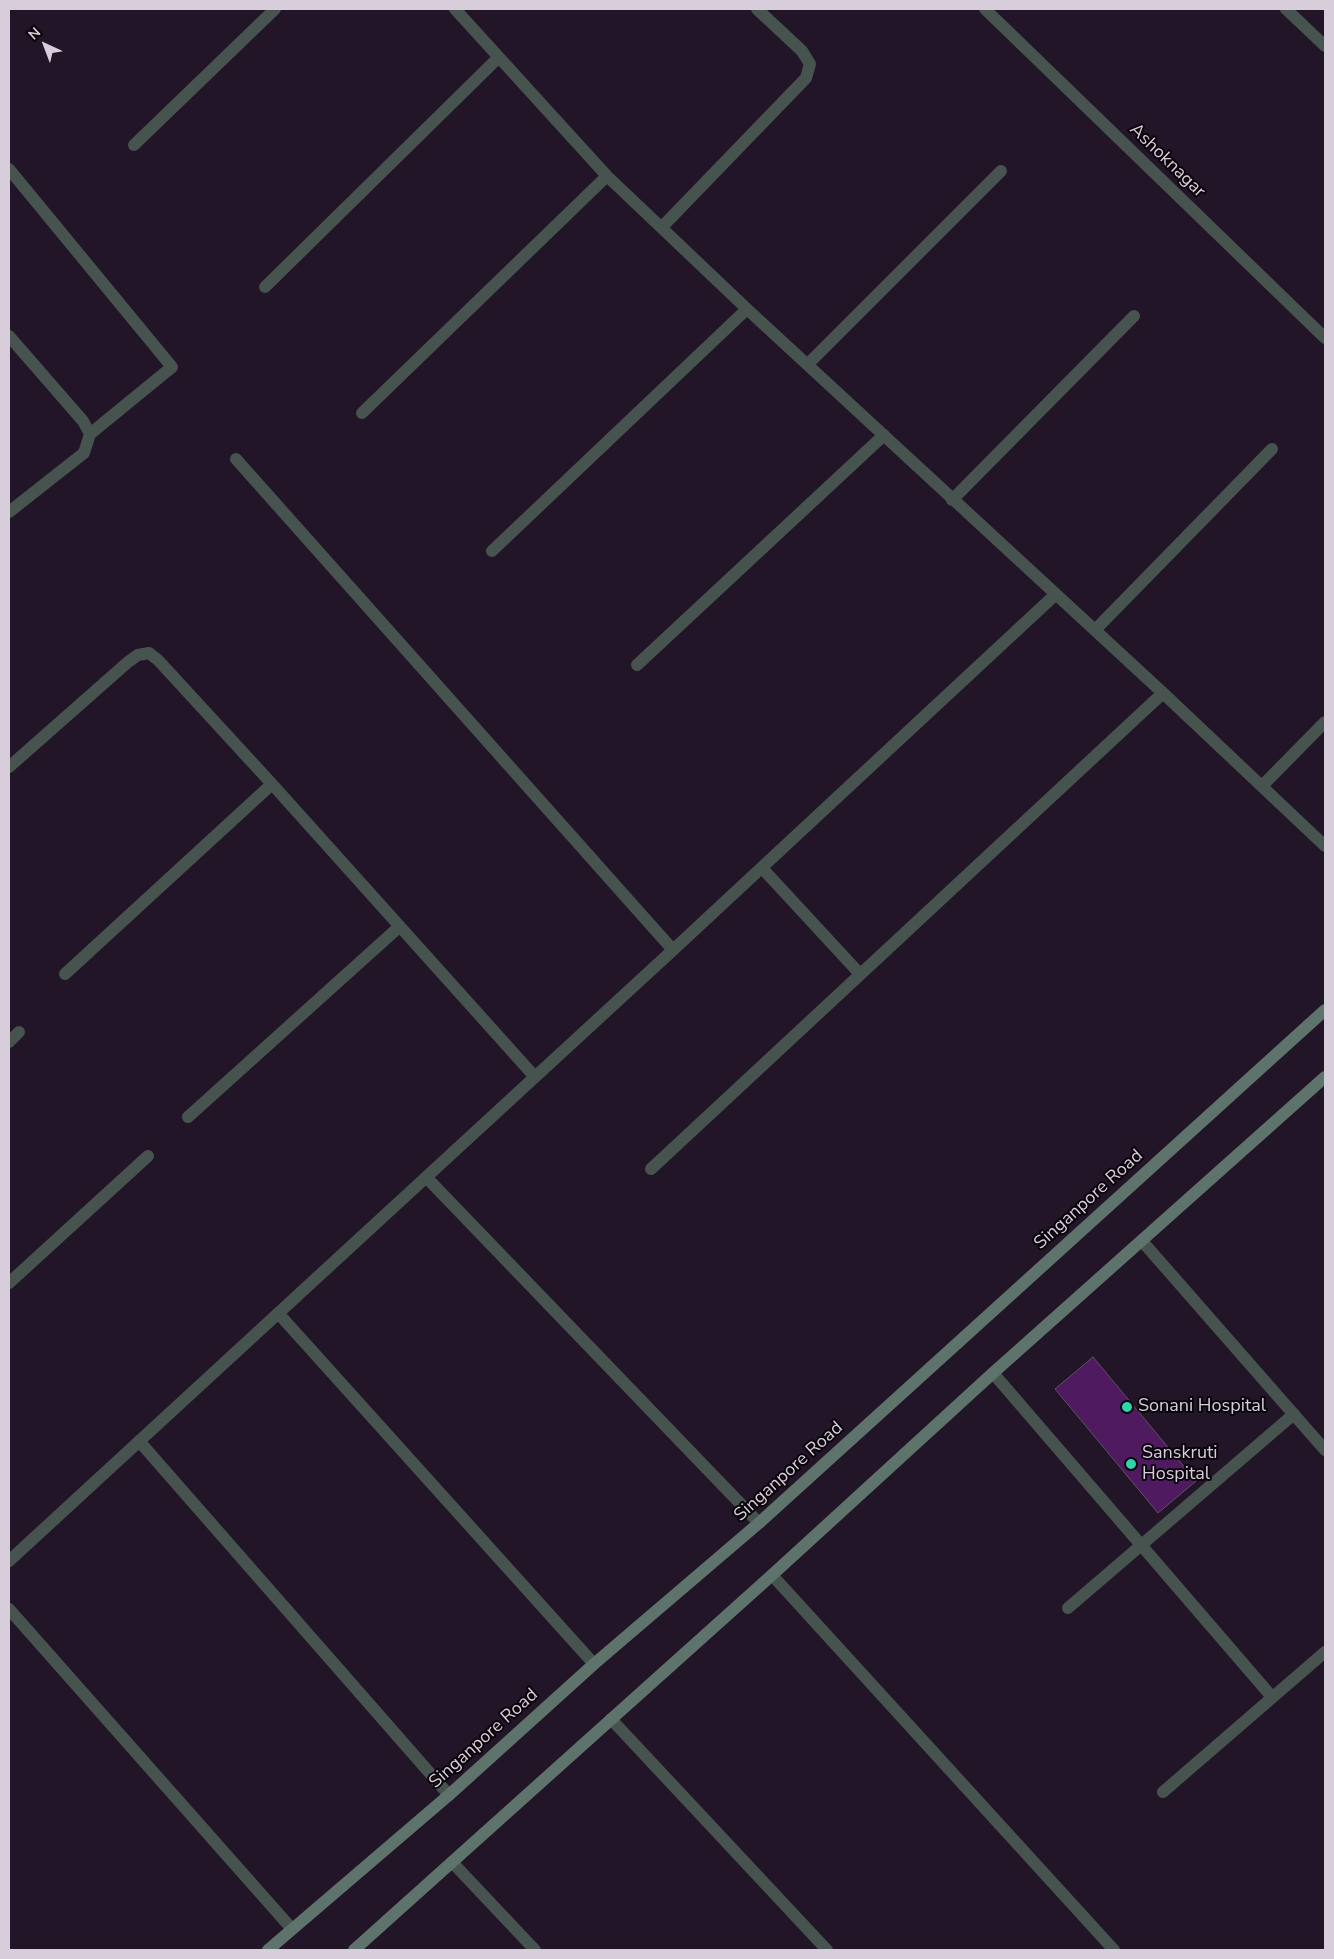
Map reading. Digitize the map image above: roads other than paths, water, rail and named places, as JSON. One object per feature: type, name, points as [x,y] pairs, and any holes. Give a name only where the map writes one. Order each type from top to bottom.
[{"type":"main road","name":"Singanpore Road","points":[[268,1950],[449,1795],[594,1664],[759,1523],[1325,1010]]},
{"type":"main road","points":[[354,1950],[772,1575],[993,1372],[1325,1077]]},
{"type":"street","points":[[134,145],[275,9]]},
{"type":"street","points":[[455,9],[607,176],[952,500],[1163,693],[1325,846]]},
{"type":"street","points":[[662,227],[806,78],[810,64],[802,51],[757,9]]},
{"type":"street","name":"Ashoknagar","points":[[985,9],[1325,338]]},
{"type":"street","points":[[1286,9],[1325,46]]},
{"type":"street","points":[[265,287],[498,58]]},
{"type":"street","points":[[9,169],[172,367],[90,434],[84,453],[9,512]]},
{"type":"street","points":[[808,364],[1001,171]]},
{"type":"street","points":[[362,413],[607,176]]},
{"type":"street","points":[[492,551],[747,308]]},
{"type":"street","points":[[952,500],[1134,316]]},
{"type":"street","points":[[9,336],[83,420],[90,434]]},
{"type":"street","points":[[637,665],[884,435]]},
{"type":"street","points":[[1095,630],[1272,450]]},
{"type":"street","points":[[236,459],[673,950]]},
{"type":"street","points":[[9,1561],[762,868],[1056,594]]},
{"type":"street","points":[[9,767],[128,662],[138,655],[149,653],[158,660],[272,784],[535,1077]]},
{"type":"street","points":[[651,1169],[1163,693]]},
{"type":"street","points":[[1262,786],[1325,722]]},
{"type":"street","points":[[65,974],[272,784]]},
{"type":"street","points":[[762,868],[860,974]]},
{"type":"street","points":[[188,1117],[400,927]]},
{"type":"street","points":[[9,1042],[19,1032]]},
{"type":"street","points":[[9,1283],[148,1156]]},
{"type":"street","points":[[426,1177],[759,1523]]},
{"type":"street","points":[[1142,1241],[1325,1450]]},
{"type":"street","points":[[278,1313],[594,1664]]},
{"type":"street","points":[[993,1372],[1272,1697]]},
{"type":"street","points":[[1068,1608],[1294,1414]]},
{"type":"street","points":[[139,1441],[449,1795]]},
{"type":"street","points":[[772,1575],[1114,1950]]},
{"type":"street","points":[[9,1609],[292,1929]]},
{"type":"street","points":[[1163,1792],[1325,1652]]},
{"type":"street","points":[[611,1719],[827,1950]]},
{"type":"street","points":[[452,1862],[535,1950]]},
{"type":"place","name":"Sonani Hospital","points":[[1127,1407]]},
{"type":"place","name":"Sanskruti Hospital","points":[[1131,1464]]}]
